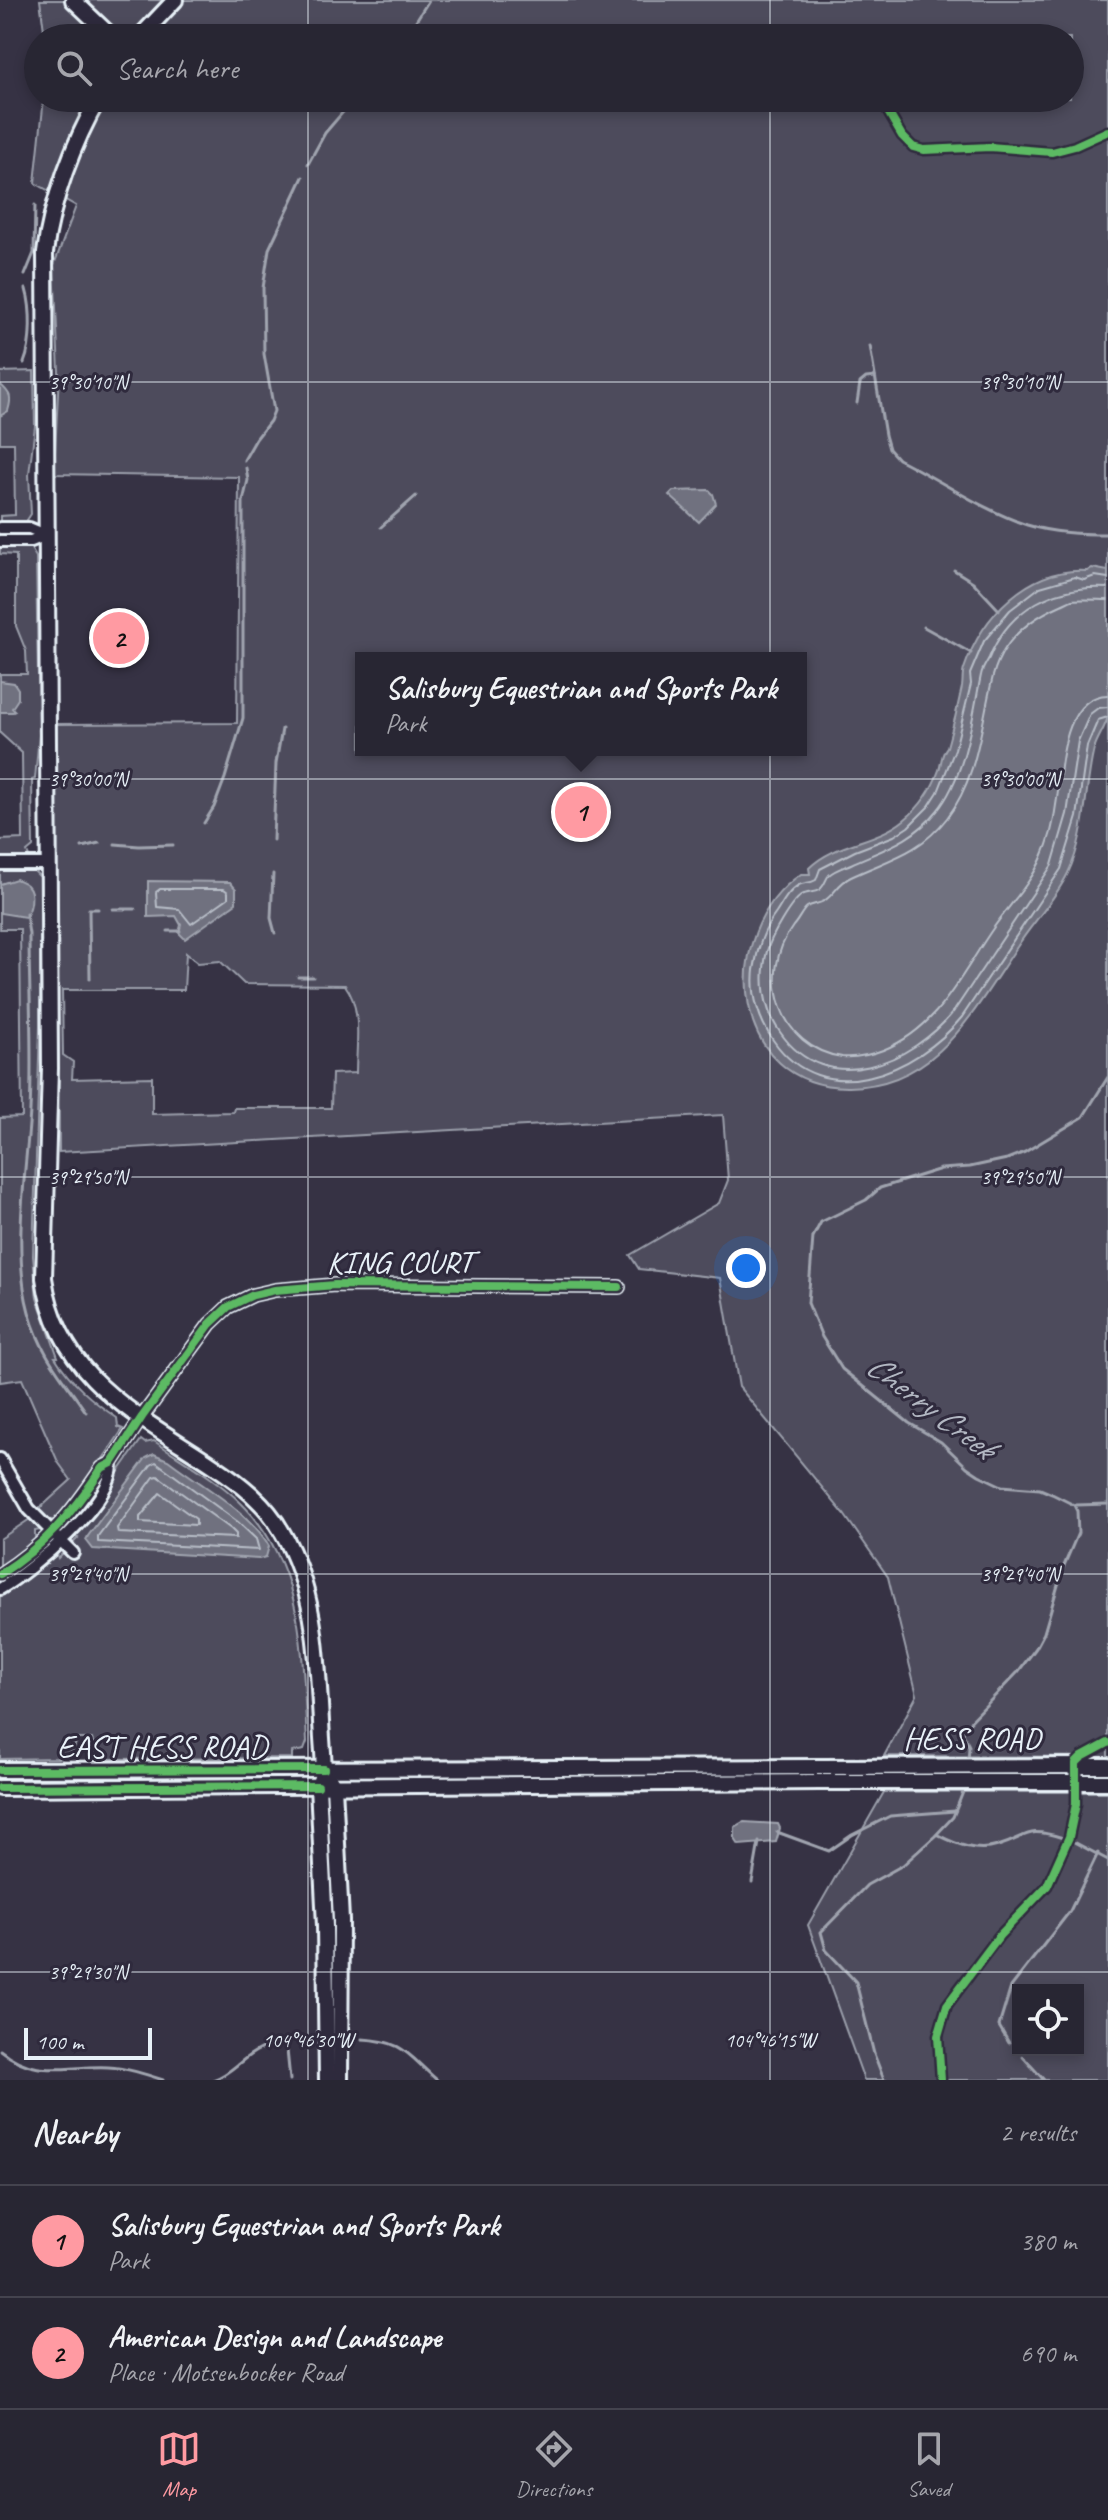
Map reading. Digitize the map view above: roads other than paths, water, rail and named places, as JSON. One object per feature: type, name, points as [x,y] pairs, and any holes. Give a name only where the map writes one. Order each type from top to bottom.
[{"type":"main road","points":[[73,0],[98,24]]},
{"type":"main road","points":[[152,24],[175,0]]},
{"type":"main road","points":[[92,112],[70,159],[46,246],[50,1068],[43,1247],[46,1288],[57,1327],[77,1362],[101,1387],[256,1498],[278,1525],[297,1559],[312,1609],[324,1769],[318,1786],[325,1913],[327,2080]]},
{"type":"main road","name":"EAST HESS ROAD","points":[[0,1770],[884,1766]]},
{"type":"main road","name":"HESS ROAD","points":[[884,1766],[1108,1766]]},
{"type":"main road","points":[[324,1769],[334,1786],[341,1907],[340,2080]]},
{"type":"main road","name":"EAST HESS ROAD","points":[[0,1788],[884,1781]]},
{"type":"main road","name":"HESS ROAD","points":[[884,1781],[1108,1782]]},
{"type":"street","points":[[0,528],[29,528],[46,535]]},
{"type":"street","points":[[0,541],[31,541],[46,535]]},
{"type":"street","points":[[0,864],[49,864]]},
{"type":"street","name":"KING COURT","points":[[57,1538],[106,1484],[113,1474],[112,1463],[210,1324],[228,1307],[253,1295],[335,1285],[619,1287]]},
{"type":"street","points":[[0,1459],[20,1496],[73,1553]]},
{"type":"street","points":[[0,1574],[57,1538]]},
{"type":"street","points":[[0,1589],[25,1573],[57,1538]]},
{"type":"water","points":[[0,384],[8,392],[10,401],[8,411],[0,416]]},
{"type":"water","points":[[709,490],[716,504],[699,522],[669,495],[673,491]]},
{"type":"water","points":[[1092,568],[1108,571],[1108,716],[1094,749],[1079,843],[1063,883],[968,1019],[930,1059],[907,1074],[880,1083],[849,1087],[810,1081],[780,1063],[759,1036],[748,1003],[747,968],[756,932],[774,900],[801,874],[810,874],[809,868],[819,859],[893,828],[925,798],[947,747],[964,669],[972,649],[996,613],[1010,598],[1046,577]]},
{"type":"water","points":[[0,681],[14,683],[18,689],[13,712],[0,712]]},
{"type":"water","points":[[16,879],[27,885],[31,893],[25,917],[0,913],[0,884]]},
{"type":"water","points":[[148,881],[230,882],[236,889],[236,903],[185,939],[179,933],[181,925],[176,916],[148,917]]},
{"type":"water","points":[[154,1454],[168,1460],[250,1522],[269,1546],[266,1557],[93,1549],[86,1540],[88,1536],[146,1458]]},
{"type":"water","points":[[744,1822],[778,1824],[780,1828],[776,1842],[739,1845],[735,1839],[735,1827]]},
{"type":"waterway","points":[[414,24],[429,0]]},
{"type":"waterway","points":[[308,164],[325,133],[343,112]]},
{"type":"waterway","points":[[244,460],[274,411],[264,354],[263,288],[269,249],[303,177]]},
{"type":"waterway","points":[[25,275],[34,253],[35,205]]},
{"type":"waterway","points":[[24,363],[30,326],[26,289]]},
{"type":"waterway","points":[[870,346],[885,435],[889,449],[898,459],[1010,519],[1047,530],[1108,534]]},
{"type":"waterway","points":[[857,403],[860,383],[866,378],[875,377]]},
{"type":"waterway","points":[[204,823],[225,778],[243,718],[243,501],[248,480],[246,468]]},
{"type":"waterway","points":[[381,527],[416,496]]},
{"type":"waterway","points":[[954,570],[973,582],[999,610]]},
{"type":"waterway","points":[[924,627],[971,653]]},
{"type":"waterway","points":[[273,840],[276,763],[282,729]]},
{"type":"waterway","points":[[82,847],[99,843]]},
{"type":"waterway","points":[[115,844],[173,845]]},
{"type":"waterway","points":[[273,874],[271,918],[275,933]]},
{"type":"waterway","points":[[90,979],[89,909],[98,909]]},
{"type":"waterway","points":[[113,909],[135,909]]},
{"type":"waterway","points":[[26,914],[31,1067],[21,1238],[24,1288],[40,1341],[86,1412]]},
{"type":"waterway","points":[[168,931],[180,931]]},
{"type":"waterway","points":[[298,977],[313,977]]},
{"type":"waterway","name":"Cherry Creek","points":[[968,1763],[969,1746],[963,1734],[964,1728],[1018,1672],[1044,1633],[1063,1568],[1078,1533],[1077,1511],[1074,1505],[1040,1489],[1002,1486],[979,1475],[941,1442],[909,1423],[842,1369],[822,1337],[808,1303],[813,1237],[821,1222],[866,1200],[880,1188],[941,1169],[970,1167],[1025,1152],[1083,1117],[1108,1077]]},
{"type":"waterway","points":[[1076,1505],[1108,1504]]},
{"type":"waterway","name":"Cherry Creek","points":[[884,2080],[874,2054],[856,1982],[826,1950],[821,1932],[867,1885],[903,1865],[935,1836],[953,1817],[965,1787]]},
{"type":"waterway","points":[[777,1832],[829,1851],[852,1835],[890,1816],[955,1811]]},
{"type":"waterway","points":[[938,1835],[974,1848],[990,1848],[1034,1833],[1063,1838]]},
{"type":"waterway","points":[[752,1882],[759,1842]]},
{"type":"waterway","points":[[1074,1842],[1108,1860]]},
{"type":"waterway","points":[[1009,2043],[999,2026],[1011,1987],[1070,1911],[1098,1853]]},
{"type":"waterway","points":[[213,2080],[263,2048],[305,2038]]},
{"type":"waterway","points":[[362,2039],[376,2040],[404,2050],[437,2080]]},
{"type":"waterway","points":[[286,2040],[290,2080]]},
{"type":"waterway","points":[[0,2050],[39,2068],[115,2068],[163,2080]]},
{"type":"waterway","points":[[1023,2057],[1044,2080]]},
{"type":"place","name":"American Design and Landscape","points":[[119,638]]},
{"type":"place","name":"Salisbury Equestrian and Sports Park","points":[[581,812]]}]
